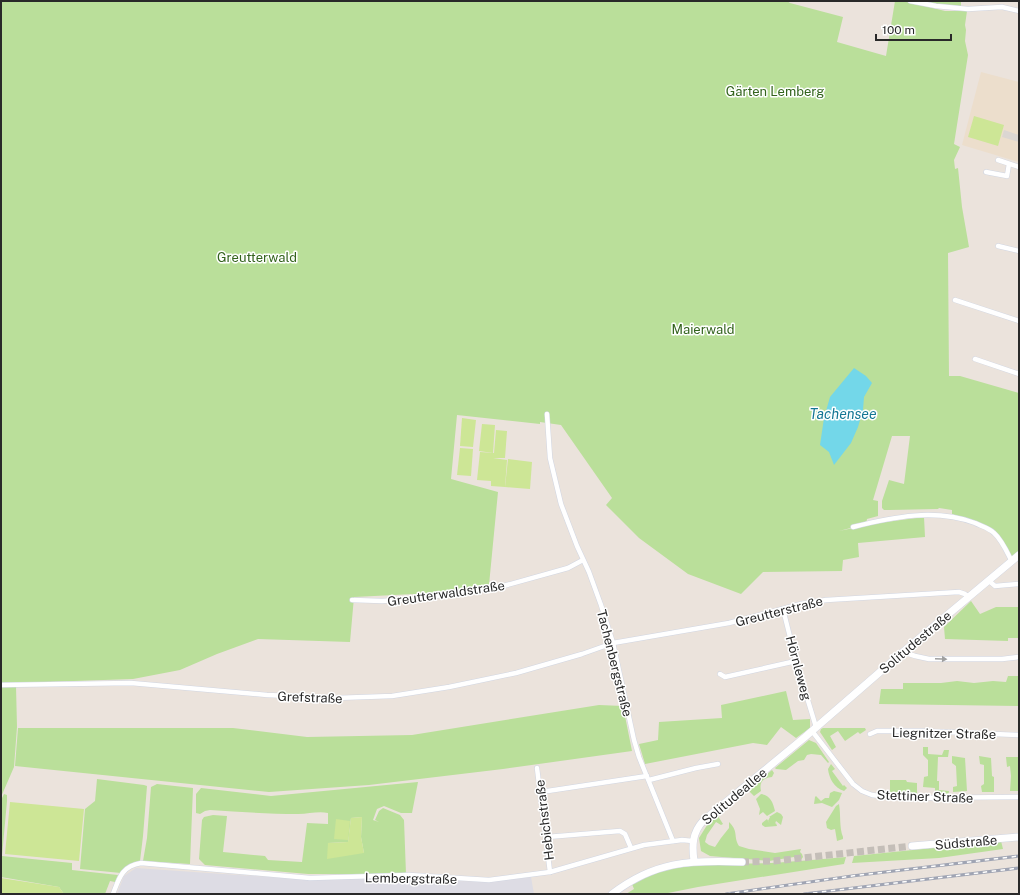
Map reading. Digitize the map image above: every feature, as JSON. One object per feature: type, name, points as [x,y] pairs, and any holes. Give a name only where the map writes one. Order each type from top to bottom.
[{"type":"main road","name":"Solitudestraße","points":[[814,729],[1019,555]]},
{"type":"main road","name":"Solitudeallee","points":[[694,861],[693,840],[696,829],[703,821],[814,729]]},
{"type":"main road","name":"Südstraße","points":[[912,846],[1019,836]]},
{"type":"main road","points":[[614,892],[650,871],[667,866],[694,861],[742,862]]},
{"type":"street","points":[[910,1],[936,6],[968,9],[1002,7],[1019,11]]},
{"type":"street","points":[[998,160],[1019,167]]},
{"type":"street","points":[[986,172],[1007,176],[1009,164]]},
{"type":"street","points":[[998,246],[1019,251]]},
{"type":"street","points":[[955,300],[1019,321]]},
{"type":"street","points":[[975,359],[1019,374]]},
{"type":"street","name":"Tachenbergstraße","points":[[547,414],[550,458],[561,504],[601,605],[613,643],[634,740],[673,841]]},
{"type":"street","points":[[853,527],[879,520],[910,516],[939,515],[964,519],[994,533],[1012,562]]},
{"type":"street","name":"Greutterwaldstraße","points":[[352,600],[382,601],[414,599],[500,587],[568,568],[583,560]]},
{"type":"street","points":[[988,580],[995,586],[1019,584]]},
{"type":"street","name":"Greutterstraße","points":[[613,643],[729,623],[826,600],[959,592],[969,597]]},
{"type":"street","name":"Hörnleweg","points":[[783,609],[814,729]]},
{"type":"street","name":"Grefstraße","points":[[1,686],[131,683],[267,695],[336,698],[392,696],[449,687],[516,673],[582,654],[613,643]]},
{"type":"street","points":[[903,652],[930,659],[1002,659],[1019,657]]},
{"type":"street","points":[[720,674],[725,677],[796,661]]},
{"type":"street","name":"Stettiner Straße","points":[[814,729],[853,784],[862,791],[872,795],[911,798],[1019,797]]},
{"type":"street","name":"Liegnitzer Straße","points":[[870,734],[877,731],[921,731],[1019,735]]},
{"type":"street","points":[[541,792],[648,778],[718,764]]},
{"type":"street","name":"Hebichstraße","points":[[537,768],[550,872]]},
{"type":"street","points":[[546,837],[620,831],[625,834],[631,848]]},
{"type":"street","name":"Lembergstraße","points":[[113,894],[121,874],[125,869],[133,864],[141,863],[310,878],[409,875],[489,880],[550,872],[631,848],[673,841],[693,840]]},
{"type":"shaded area","points":[[981,72],[1019,82],[1019,162],[962,145]]},
{"type":"shaded area","points":[[1004,130],[1019,135],[1019,142],[1002,137]]},
{"type":"shaded area","points":[[136,868],[297,879],[394,879],[489,882],[531,877],[534,894],[117,894],[124,876]]},
{"type":"green space","name":"Greutterwald","points":[[1,1],[787,1],[843,17],[837,42],[886,56],[895,1],[905,1],[945,11],[967,11],[965,41],[968,55],[954,144],[960,147],[954,160],[955,169],[958,168],[962,207],[969,247],[948,253],[949,376],[960,376],[1019,393],[1019,556],[1012,562],[994,533],[952,514],[952,510],[939,508],[884,510],[882,508],[882,501],[889,480],[904,484],[910,436],[892,436],[873,500],[878,501],[878,516],[867,519],[866,524],[839,531],[878,523],[924,517],[925,537],[858,543],[859,557],[843,560],[842,571],[763,572],[741,594],[688,574],[639,538],[606,505],[612,498],[561,425],[457,415],[451,479],[498,492],[489,585],[435,593],[354,597],[350,642],[258,639],[217,654],[180,670],[133,679],[15,683],[17,727],[14,767],[1,797]]},
{"type":"green space","points":[[918,1],[961,1],[961,7],[936,5]]},
{"type":"green space","points":[[974,116],[1004,125],[998,146],[968,137]]},
{"type":"green space","points":[[462,418],[476,420],[473,447],[460,446]]},
{"type":"green space","points":[[482,424],[495,425],[493,453],[479,451]]},
{"type":"green space","points":[[496,430],[507,431],[505,458],[493,458],[507,460],[505,487],[491,486],[491,481],[477,480],[480,452],[494,453]]},
{"type":"green space","points":[[460,448],[473,449],[471,476],[457,475]]},
{"type":"green space","points":[[508,459],[532,462],[530,489],[505,487]]},
{"type":"green space","points":[[971,601],[980,614],[996,607],[1019,607],[1019,638],[1008,638],[1008,641],[945,639],[944,627]]},
{"type":"green space","points":[[1008,676],[1019,676],[1019,706],[879,704],[881,689],[903,689],[903,683],[941,683],[957,681],[974,683],[993,681],[1006,682]]},
{"type":"green space","points":[[786,691],[793,720],[810,719],[810,728],[796,738],[781,727],[767,745],[753,743],[645,764],[639,744],[658,740],[659,722],[722,718],[721,705]]},
{"type":"green space","points":[[599,705],[623,706],[632,751],[503,769],[369,785],[269,792],[15,766],[18,728],[233,728],[307,737],[412,735]]},
{"type":"green space","points":[[823,728],[865,728],[866,730],[860,734],[858,732],[845,741],[838,731],[830,736],[836,747],[832,750],[820,732]]},
{"type":"green space","points":[[809,740],[816,743],[829,762],[828,763],[821,755],[811,754],[807,755],[804,760],[798,761],[786,770],[775,768]]},
{"type":"green space","points":[[923,747],[928,747],[928,754],[942,755],[944,750],[949,750],[948,757],[938,757],[937,781],[939,781],[939,790],[949,791],[948,796],[939,794],[935,796],[935,788],[923,787],[924,777],[928,776],[928,760],[923,755]]},
{"type":"green space","points":[[952,756],[965,758],[967,791],[953,792],[953,787],[957,786],[956,766],[952,763]]},
{"type":"green space","points":[[979,756],[991,758],[992,776],[994,777],[994,792],[982,792],[981,786],[984,784],[984,765],[980,764]]},
{"type":"green space","points":[[1006,757],[1018,757],[1019,791],[1010,791],[1010,766],[1007,767]]},
{"type":"green space","points":[[831,764],[835,769],[832,771],[843,786],[844,785],[847,788],[844,791],[837,788],[831,779],[828,769]]},
{"type":"green space","points":[[772,770],[774,773],[772,777],[766,778],[762,781],[761,791],[754,796],[748,790]]},
{"type":"green space","points":[[97,779],[147,786],[140,861],[129,865],[121,873],[80,869],[85,809],[95,801]]},
{"type":"green space","points":[[890,780],[906,780],[907,782],[917,783],[917,795],[890,794]]},
{"type":"green space","points":[[418,782],[412,813],[401,813],[384,806],[377,809],[373,820],[379,822],[375,820],[379,811],[383,808],[400,815],[404,820],[406,874],[308,874],[205,865],[199,859],[202,820],[204,817],[213,815],[227,816],[223,852],[265,856],[268,860],[302,862],[307,823],[328,824],[328,813],[276,814],[210,810],[200,814],[196,813],[196,794],[201,788],[271,796]],"holes":[[[362,817],[361,837],[364,853],[328,843],[348,842],[351,818]]]},
{"type":"green space","points":[[157,784],[193,788],[190,864],[143,861],[147,838],[151,787]]},
{"type":"green space","points":[[834,791],[842,793],[839,800],[832,807],[822,803],[814,804],[816,796],[821,801],[825,798],[829,798],[830,793]]},
{"type":"green space","points":[[4,794],[7,795],[7,801],[2,856],[72,863],[72,870],[118,875],[115,882],[110,881],[105,894],[64,894],[59,887],[1,877],[1,800]]},
{"type":"green space","points":[[761,794],[769,797],[775,811],[767,816],[763,812],[759,815],[760,809],[756,799]]},
{"type":"green space","points":[[10,802],[84,809],[79,861],[5,854]]},
{"type":"green space","points":[[839,804],[843,839],[837,841],[835,829],[831,830],[827,828],[826,822],[836,806]]},
{"type":"green space","points":[[777,812],[783,817],[781,825],[776,821],[775,824],[776,823],[777,826],[765,827],[762,825],[762,823],[767,819],[768,821],[769,817]]},
{"type":"green space","points":[[718,816],[723,824],[721,825],[716,822],[707,835],[705,842],[709,845],[715,847],[729,828],[729,822],[735,831],[739,846],[775,853],[801,849],[800,852],[803,857],[800,861],[846,857],[844,864],[663,894],[626,894],[634,889],[632,884],[653,874],[666,870],[699,865],[798,861],[794,857],[769,861],[710,856],[701,851],[699,838],[709,822]]},
{"type":"green space","points":[[362,817],[361,837],[364,853],[327,859],[328,843],[348,842],[351,818]]},
{"type":"green space","points":[[336,819],[350,821],[348,840],[334,839]]},
{"type":"green space","points":[[1001,841],[1003,849],[939,858],[852,863],[854,856]]},
{"type":"green space","points":[[1,878],[59,887],[64,894],[1,894]]},
{"type":"water","name":"Tachensee","points":[[854,368],[866,376],[872,383],[864,397],[863,410],[851,443],[834,465],[829,452],[820,445],[824,418],[830,397]]},
{"type":"tunnel","points":[[742,862],[774,861],[912,846]]},
{"type":"railway","points":[[726,894],[852,876],[1019,856]]},
{"type":"railway","points":[[804,894],[1019,868]]},
{"type":"park label","name":"Gärten Lemberg","points":[[775,91]]},
{"type":"park label","name":"Maierwald","points":[[703,329]]}]
